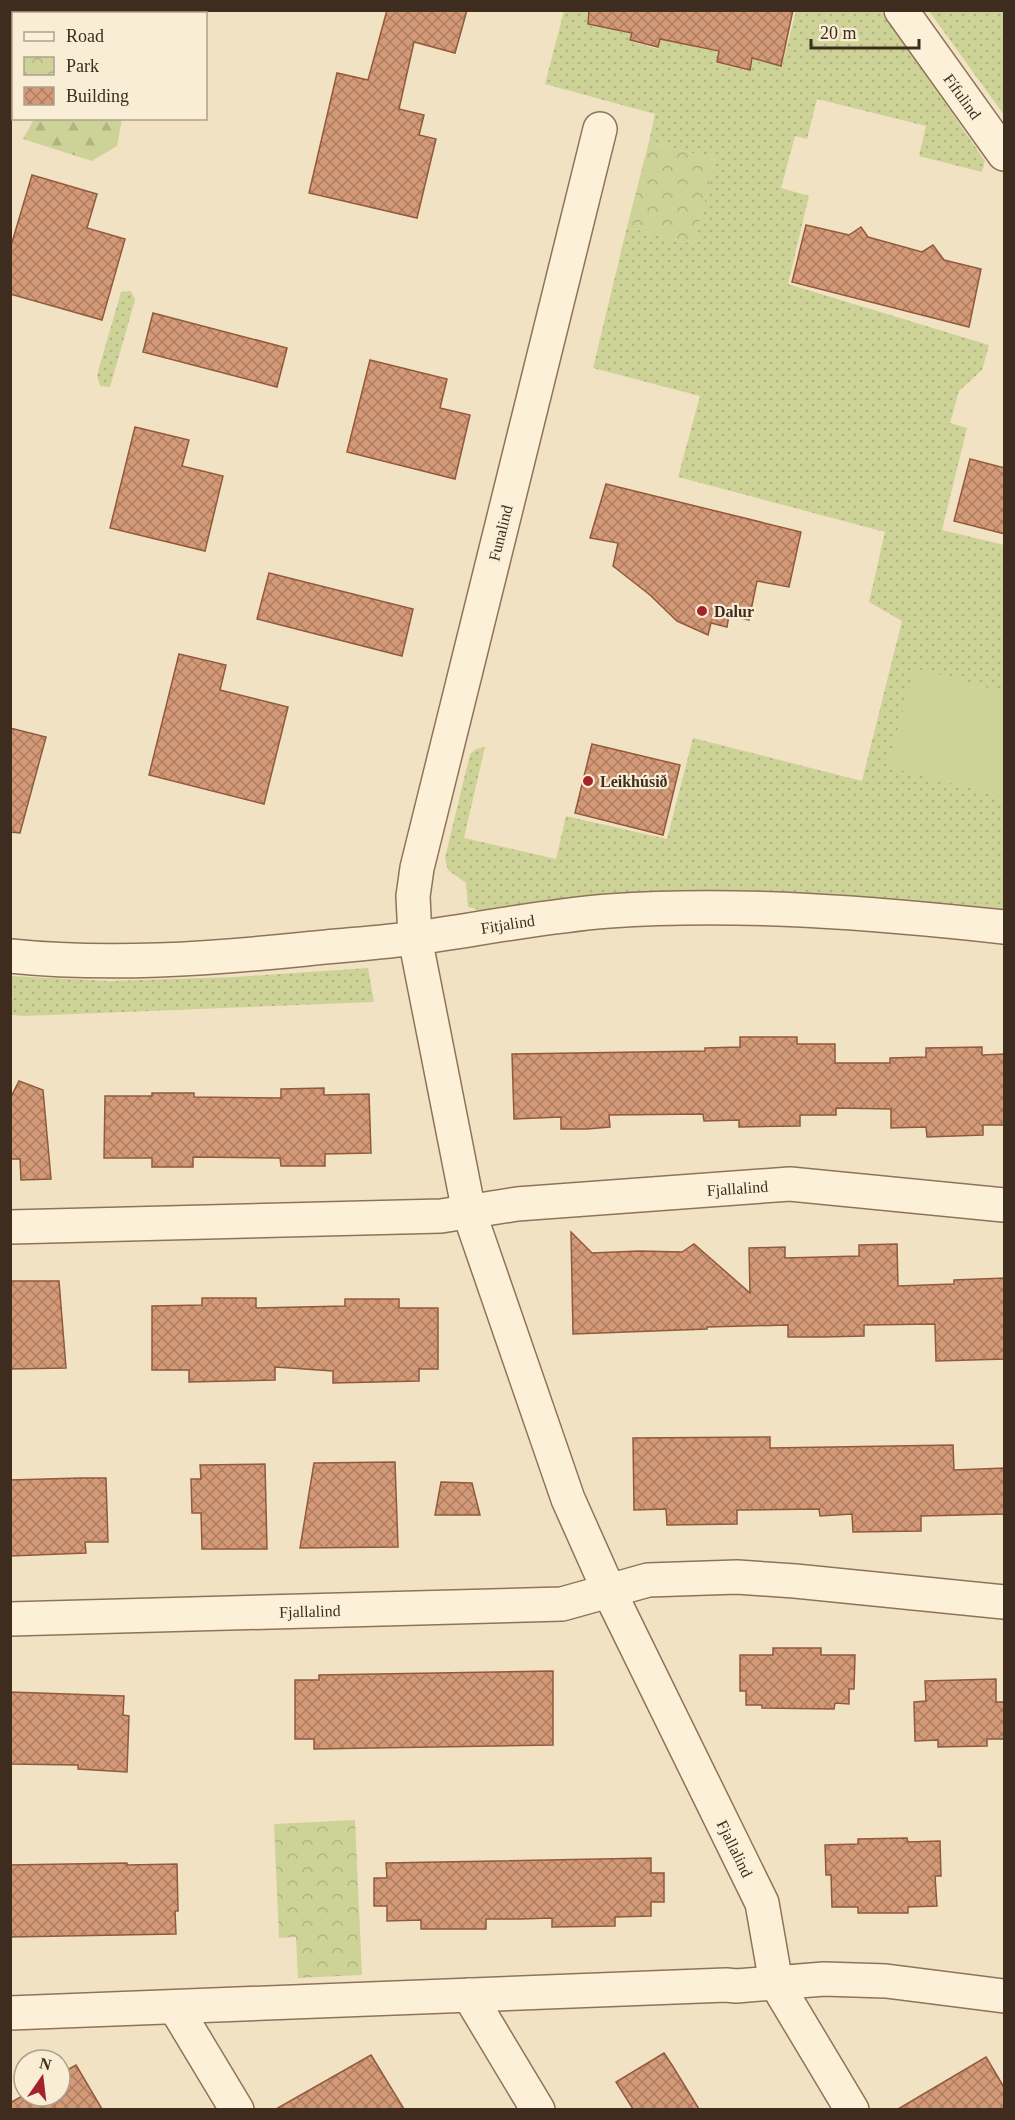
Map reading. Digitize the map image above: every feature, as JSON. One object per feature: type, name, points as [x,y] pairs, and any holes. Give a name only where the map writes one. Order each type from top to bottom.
[{"type":"street","name":"Fífulind","points":[[901,10],[1005,154]]},
{"type":"street","name":"Funalind","points":[[415,938],[413,896],[417,868],[600,129]]},
{"type":"street","name":"Fitjalind","points":[[10,957],[120,961],[214,958],[415,938],[609,911],[717,909],[888,914],[1005,927]]},
{"type":"street","name":"Fjallalind","points":[[415,938],[469,1212],[568,1499],[609,1591],[762,1903],[776,1983],[852,2109]]},
{"type":"street","name":"Fjallalind","points":[[10,1227],[441,1216],[517,1204],[790,1184],[1005,1205]]},
{"type":"street","name":"Fjallalind","points":[[10,1619],[562,1604],[648,1580],[736,1577],[1005,1602]]},
{"type":"street","points":[[10,2013],[726,1984],[736,1986],[824,1979],[886,1981],[1005,1996]]},
{"type":"street","points":[[469,1995],[538,2109]]},
{"type":"street","points":[[176,2007],[237,2109]]},
{"type":"green space","points":[[564,11],[600,11],[631,32],[629,41],[658,49],[661,39],[718,52],[716,63],[749,71],[753,59],[782,66],[796,11],[881,11],[985,161],[982,172],[919,156],[926,126],[817,99],[807,139],[795,136],[781,188],[809,196],[788,284],[989,345],[982,370],[959,391],[950,423],[967,428],[942,530],[1004,545],[1004,912],[853,897],[697,891],[563,899],[480,910],[468,907],[466,883],[448,870],[445,858],[470,754],[476,749],[485,747],[464,838],[556,859],[566,816],[667,839],[693,738],[862,781],[902,621],[869,602],[885,532],[678,477],[700,396],[593,368],[627,227],[694,244],[715,159],[649,142],[655,114],[545,84]]},
{"type":"green space","points":[[929,11],[1004,11],[1004,115]]},
{"type":"green space","points":[[33,120],[122,120],[117,146],[92,161],[23,139]]},
{"type":"green space","points":[[649,142],[715,159],[694,244],[627,227]]},
{"type":"green space","points":[[131,291],[135,300],[110,387],[100,386],[97,375],[121,292]]},
{"type":"green space","points":[[914,668],[1004,692],[1004,797],[888,767]]},
{"type":"green space","points":[[368,968],[374,1002],[11,1015],[11,976],[110,981],[234,977]]},
{"type":"green space","points":[[355,1820],[362,1975],[298,1978],[296,1937],[279,1938],[274,1824]]},
{"type":"building","points":[[387,10],[467,10],[455,53],[414,42],[399,109],[424,115],[419,135],[436,139],[417,218],[309,193],[337,73],[368,80]]},
{"type":"building","points":[[589,10],[793,10],[781,66],[752,58],[750,70],[717,62],[719,51],[660,39],[658,47],[630,40],[632,33],[588,24]]},
{"type":"building","points":[[32,175],[97,194],[87,228],[125,239],[102,320],[10,294],[10,249]]},
{"type":"building","points":[[806,225],[849,235],[861,227],[868,237],[922,252],[933,245],[944,260],[981,269],[969,327],[792,282]]},
{"type":"building","points":[[153,313],[287,348],[277,387],[143,352]]},
{"type":"building","points":[[370,360],[447,379],[440,408],[470,415],[455,479],[347,452]]},
{"type":"building","points":[[135,427],[189,440],[182,466],[223,476],[205,551],[110,528]]},
{"type":"building","points":[[970,459],[1005,468],[1005,534],[954,521]]},
{"type":"building","points":[[606,484],[801,532],[789,587],[757,581],[749,620],[729,615],[727,627],[711,623],[708,635],[677,621],[650,595],[613,566],[618,543],[590,538]]},
{"type":"building","points":[[269,573],[413,609],[402,656],[257,619]]},
{"type":"building","points":[[179,654],[226,665],[220,690],[288,707],[264,804],[149,775]]},
{"type":"building","points":[[10,728],[46,737],[20,833],[10,832]]},
{"type":"building","points":[[592,744],[680,765],[663,835],[575,813]]},
{"type":"building","points":[[740,1037],[797,1037],[797,1044],[835,1044],[835,1063],[890,1063],[890,1058],[926,1057],[926,1048],[982,1047],[982,1055],[1005,1054],[1005,1125],[983,1125],[983,1135],[927,1137],[926,1127],[891,1128],[891,1109],[836,1108],[836,1115],[800,1115],[800,1126],[739,1127],[739,1120],[704,1121],[703,1114],[609,1115],[610,1127],[587,1129],[561,1129],[561,1117],[514,1119],[512,1054],[705,1051],[705,1048],[740,1047]]},
{"type":"building","points":[[19,1081],[43,1090],[51,1179],[21,1180],[20,1159],[10,1159],[10,1099]]},
{"type":"building","points":[[324,1088],[324,1095],[369,1094],[371,1153],[325,1154],[325,1166],[281,1166],[280,1158],[193,1157],[193,1167],[152,1167],[152,1158],[104,1158],[105,1096],[194,1093],[194,1097],[281,1098],[281,1089]]},
{"type":"building","points":[[571,1232],[592,1253],[682,1252],[694,1244],[750,1293],[749,1248],[785,1247],[785,1258],[859,1256],[859,1245],[897,1244],[898,1286],[954,1284],[954,1280],[1005,1278],[1005,1359],[936,1361],[935,1324],[864,1325],[864,1336],[788,1337],[788,1325],[573,1334]]},
{"type":"building","points":[[10,1281],[59,1281],[66,1368],[10,1369]]},
{"type":"building","points":[[202,1298],[256,1298],[256,1308],[345,1306],[345,1299],[399,1299],[399,1308],[438,1308],[438,1369],[419,1369],[419,1381],[333,1383],[333,1371],[275,1367],[275,1380],[189,1382],[189,1370],[152,1370],[152,1306],[202,1305]]},
{"type":"building","points":[[770,1437],[770,1448],[953,1445],[954,1470],[1005,1468],[1005,1514],[921,1516],[921,1531],[853,1532],[852,1514],[820,1516],[819,1509],[737,1510],[737,1524],[667,1525],[666,1509],[634,1510],[633,1438]]},
{"type":"building","points":[[395,1462],[398,1547],[300,1548],[314,1463]]},
{"type":"building","points":[[265,1464],[267,1549],[202,1549],[201,1513],[192,1513],[191,1479],[201,1479],[200,1465]]},
{"type":"building","points":[[106,1478],[108,1542],[85,1542],[86,1553],[10,1556],[10,1480]]},
{"type":"building","points":[[441,1482],[472,1483],[480,1515],[435,1515]]},
{"type":"building","points":[[773,1648],[821,1648],[821,1655],[855,1655],[854,1689],[849,1689],[849,1704],[835,1703],[834,1709],[762,1708],[762,1705],[746,1705],[746,1691],[740,1691],[740,1655],[773,1655]]},
{"type":"building","points":[[553,1671],[553,1745],[314,1749],[314,1739],[295,1739],[295,1680],[319,1680],[319,1675]]},
{"type":"building","points":[[996,1679],[996,1702],[1005,1702],[1005,1739],[987,1739],[987,1746],[938,1747],[938,1740],[915,1741],[914,1702],[926,1701],[925,1681]]},
{"type":"building","points":[[10,1692],[124,1696],[123,1715],[129,1716],[127,1772],[78,1769],[78,1765],[10,1764]]},
{"type":"building","points":[[907,1838],[908,1842],[940,1841],[941,1876],[935,1876],[937,1906],[908,1907],[908,1913],[858,1913],[858,1907],[832,1907],[831,1875],[826,1875],[825,1845],[858,1844],[858,1839]]},
{"type":"building","points":[[651,1858],[651,1873],[664,1873],[664,1902],[651,1902],[651,1916],[615,1917],[615,1926],[552,1927],[552,1918],[486,1919],[486,1929],[421,1929],[421,1920],[387,1921],[387,1906],[374,1906],[374,1878],[387,1878],[386,1863]]},
{"type":"building","points":[[127,1863],[127,1865],[177,1864],[176,1934],[10,1937],[10,1865]]},
{"type":"building","points":[[664,2053],[699,2109],[633,2109],[616,2082]]},
{"type":"building","points":[[371,2055],[404,2109],[276,2109]]},
{"type":"building","points":[[986,2057],[1005,2089],[1005,2109],[898,2109]]},
{"type":"building","points":[[76,2065],[102,2109],[10,2109],[12,2102],[12,2108],[72,2108],[72,2067]]},
{"type":"place","name":"Dalur","points":[[702,611]]},
{"type":"place","name":"Leikhúsið","points":[[588,781]]}]
